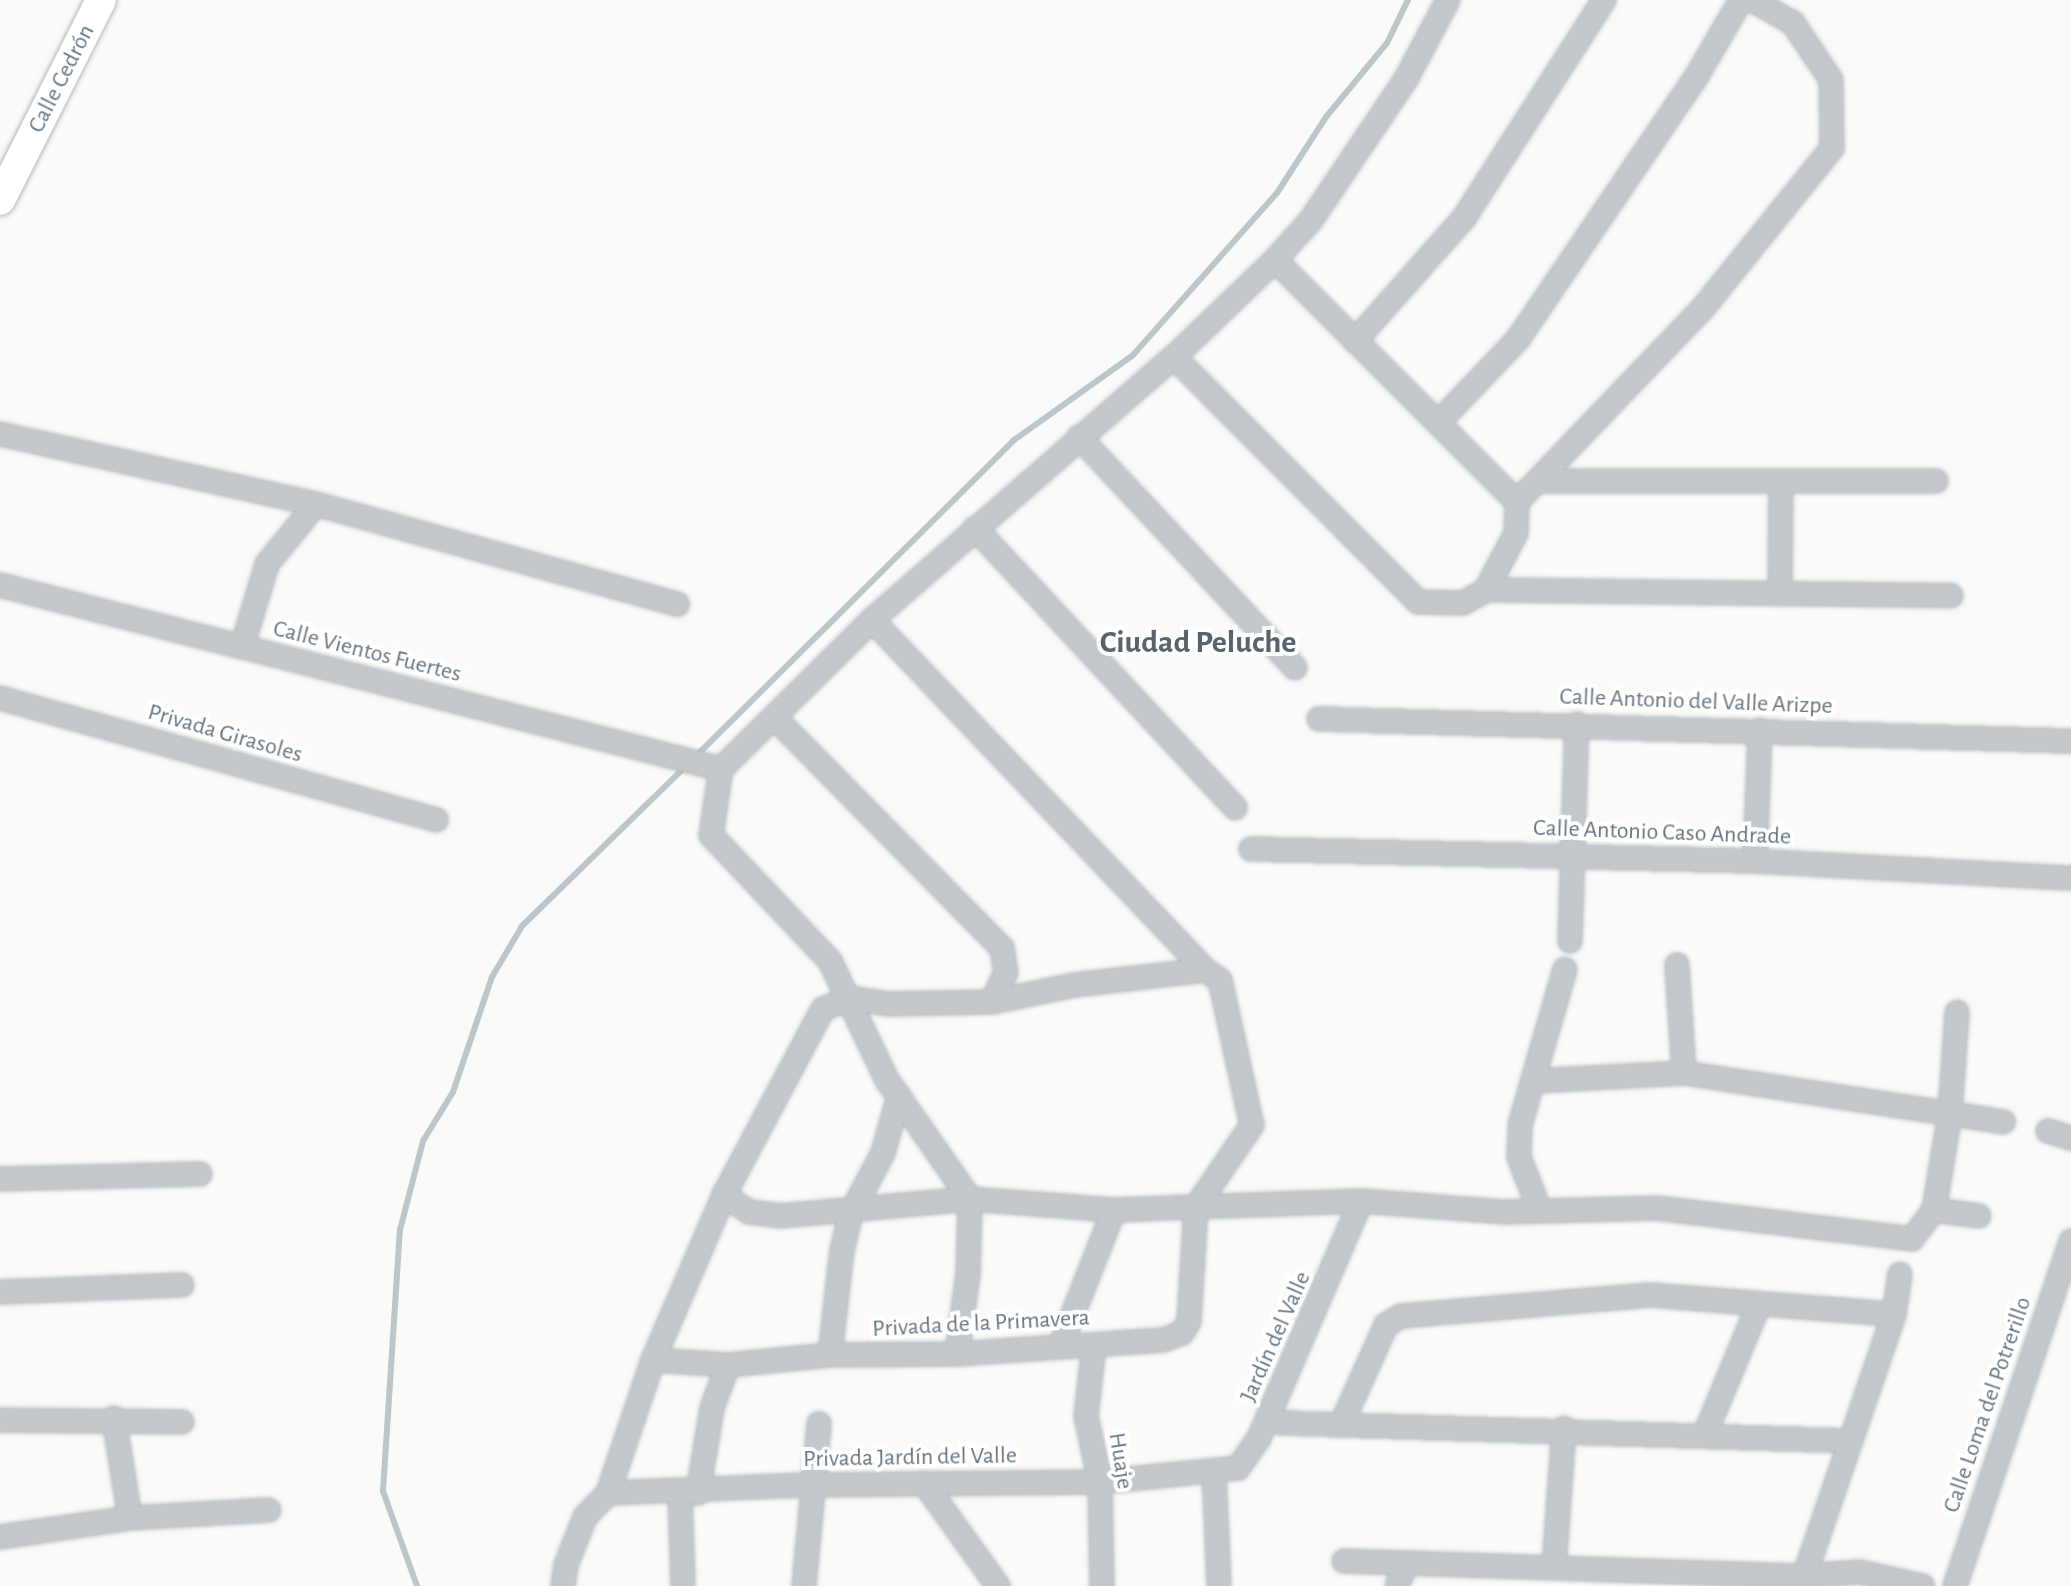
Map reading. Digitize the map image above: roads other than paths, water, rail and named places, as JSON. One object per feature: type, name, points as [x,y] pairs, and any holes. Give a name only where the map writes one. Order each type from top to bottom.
[{"type":"street","name":"Calle Cedrón","points":[[0,200],[101,0]]},
{"type":"street","points":[[957,1354],[968,1275],[970,1199],[899,1096],[830,961],[711,835],[713,767],[776,719],[872,620],[1174,357],[1275,260],[1311,220],[1406,79],[1448,0]]},
{"type":"street","points":[[1355,341],[1464,218],[1604,0]]},
{"type":"street","points":[[1439,422],[1518,339],[1695,79],[1741,0]]},
{"type":"street","points":[[1486,590],[1516,533],[1517,502],[1703,308],[1832,148],[1831,80],[1793,23],[1752,0]]},
{"type":"street","points":[[1275,260],[1517,502]]},
{"type":"street","points":[[1174,357],[1418,602],[1463,603],[1486,590],[1951,596]]},
{"type":"street","points":[[0,434],[316,504],[677,604]]},
{"type":"street","points":[[1079,437],[1295,668]]},
{"type":"street","points":[[1539,481],[1936,481]]},
{"type":"street","points":[[1780,592],[1781,482]]},
{"type":"street","points":[[242,647],[267,564],[316,504]]},
{"type":"street","points":[[975,528],[1235,808]]},
{"type":"street","name":"Calle Vientos Fuertes","points":[[0,585],[713,767]]},
{"type":"street","points":[[872,620],[1205,970],[1220,980],[1252,1125],[1196,1207]]},
{"type":"street","name":"Privada Girasoles","points":[[0,698],[436,820]]},
{"type":"street","points":[[776,719],[1002,948],[1006,972],[992,1002]]},
{"type":"street","name":"Calle Antonio del Valle Arizpe","points":[[1319,719],[1577,724],[2071,741]]},
{"type":"street","points":[[1570,941],[1577,724]]},
{"type":"street","points":[[1755,861],[1760,730]]},
{"type":"street","name":"Calle Antonio Caso Andrade","points":[[1251,849],[1755,861],[2071,878]]},
{"type":"street","points":[[1677,965],[1684,1073]]},
{"type":"street","points":[[1540,1211],[1519,1157],[1520,1125],[1565,969]]},
{"type":"street","points":[[563,1586],[566,1565],[585,1517],[608,1493],[653,1360],[724,1195],[823,1009],[851,998],[888,1004],[992,1002],[1205,970]]},
{"type":"street","points":[[724,1195],[761,1215],[851,1213],[970,1199],[1114,1210],[1361,1201],[1540,1211],[1657,1208],[1912,1239],[1934,1210],[1950,1113],[1957,1012]]},
{"type":"street","points":[[1535,1081],[1684,1073],[2003,1122]]},
{"type":"street","points":[[830,1355],[842,1250],[851,1213],[883,1153],[899,1096]]},
{"type":"street","points":[[2048,1131],[2071,1138]]},
{"type":"street","points":[[0,1179],[200,1174]]},
{"type":"street","name":"Jardín del Valle","points":[[1214,1472],[1238,1468],[1259,1438],[1361,1201]]},
{"type":"street","name":"Privada de la Primavera","points":[[653,1360],[728,1365],[830,1355],[957,1354],[1163,1340],[1182,1333],[1189,1321],[1196,1207]]},
{"type":"street","points":[[1060,1347],[1114,1210]]},
{"type":"street","points":[[1934,1210],[1979,1216]]},
{"type":"street","name":"Calle Loma del Potrerillo","points":[[1955,1586],[2067,1266],[2071,1241]]},
{"type":"street","points":[[1803,1581],[1894,1314],[1900,1274]]},
{"type":"street","points":[[0,1292],[182,1285]]},
{"type":"street","points":[[1342,1423],[1392,1318],[1650,1295],[1894,1314]]},
{"type":"street","points":[[1705,1434],[1759,1304]]},
{"type":"street","name":"Huaje","points":[[1094,1345],[1086,1416],[1100,1482],[1102,1586]]},
{"type":"street","points":[[683,1586],[689,1492],[712,1408],[728,1365]]},
{"type":"street","points":[[114,1418],[130,1518]]},
{"type":"street","points":[[0,1420],[114,1418],[182,1422]]},
{"type":"street","points":[[1281,1423],[1564,1428],[1850,1441]]},
{"type":"street","points":[[804,1586],[819,1424]]},
{"type":"street","points":[[1554,1568],[1564,1428]]},
{"type":"street","points":[[1214,1472],[1219,1586]]},
{"type":"street","name":"Privada Jardín del Valle","points":[[608,1493],[811,1485],[1100,1482],[1214,1472]]},
{"type":"street","points":[[924,1483],[998,1586]]},
{"type":"street","points":[[0,1537],[130,1518],[269,1510]]},
{"type":"street","points":[[1344,1561],[1803,1581],[1859,1572],[1922,1586]]},
{"type":"street","points":[[1397,1586],[1407,1563]]},
{"type":"waterway","points":[[694,758],[1014,440],[1133,355],[1277,193],[1326,117],[1387,43],[1408,0]]},
{"type":"waterway","points":[[417,1586],[383,1491],[400,1230],[423,1141],[453,1092],[492,977],[522,926],[686,766]]},
{"type":"district","name":"Ciudad Peluche","points":[[1198,642]]}]
